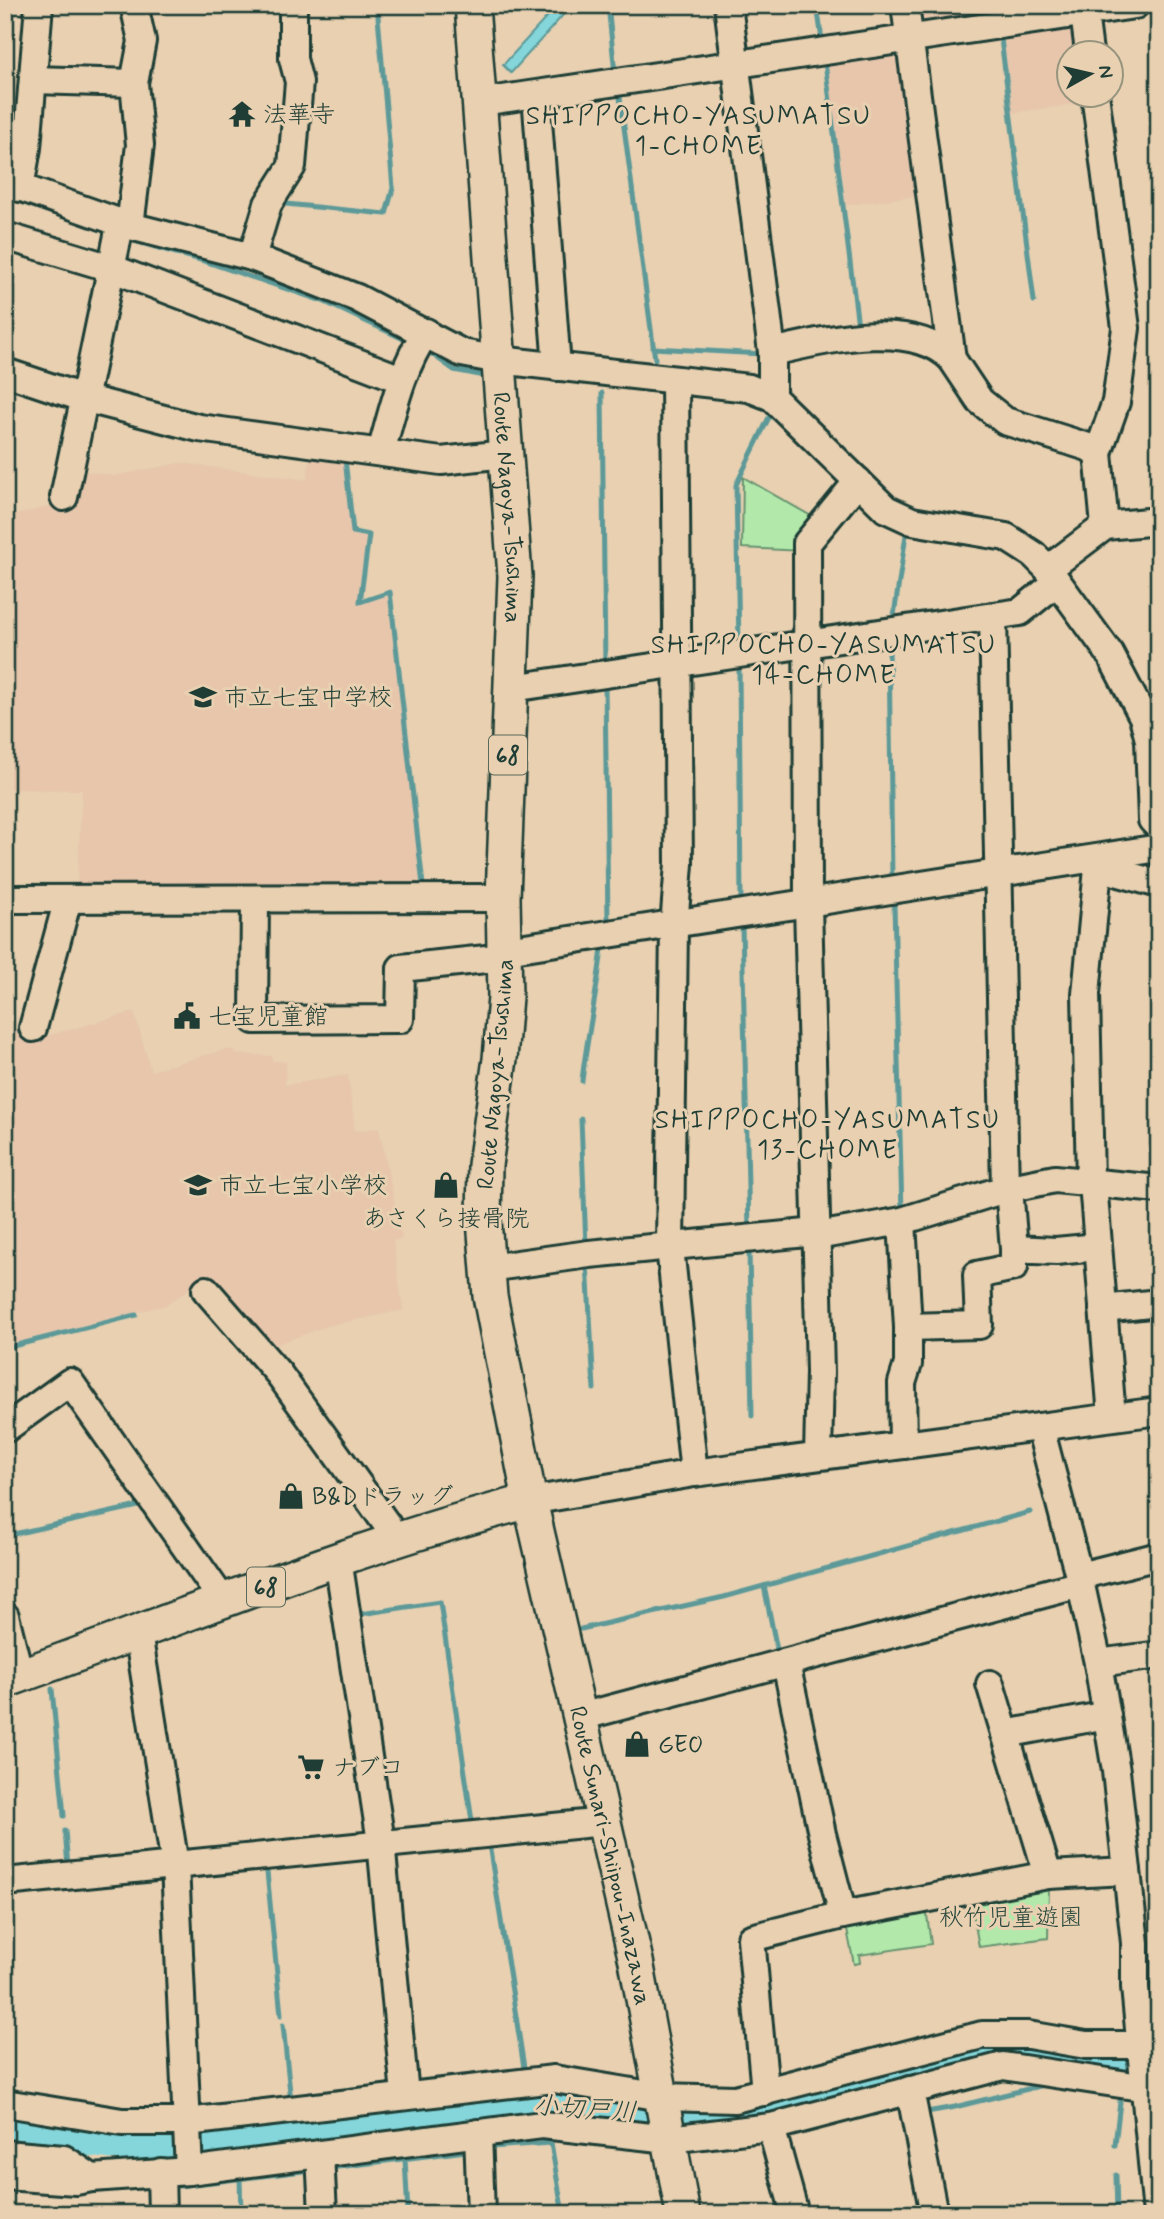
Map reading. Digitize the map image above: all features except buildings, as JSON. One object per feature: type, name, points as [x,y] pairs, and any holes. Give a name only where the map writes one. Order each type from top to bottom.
[{"type":"main road","name":"Route Nagoya-Tsushima","points":[[472,5],[482,102],[515,576],[500,1059],[485,1165],[488,1268],[490,1296],[530,1501]]},
{"type":"main road","name":"68","points":[[12,1678],[338,1559],[530,1501]]},
{"type":"main road","name":"Route Sunari-Shiipou-Inazawa","points":[[530,1501],[604,1822],[683,2214]]},
{"type":"street","points":[[39,5],[27,148],[12,185],[401,379]]},
{"type":"street","points":[[64,497],[139,145],[134,83],[142,41],[134,5]]},
{"type":"street","points":[[252,257],[268,204],[292,166],[299,82],[293,59],[293,5]]},
{"type":"street","points":[[728,5],[772,352],[772,397]]},
{"type":"street","points":[[905,5],[952,359]]},
{"type":"street","points":[[482,102],[909,39],[1083,9],[1135,5]]},
{"type":"street","points":[[1083,9],[1087,38]]},
{"type":"street","points":[[33,80],[134,83]]},
{"type":"street","points":[[536,95],[556,367]]},
{"type":"street","points":[[1097,108],[1125,328],[1116,402],[1098,453],[1105,526]]},
{"type":"street","points":[[5,236],[120,237],[252,257],[357,298],[420,341],[462,353],[675,387],[749,388],[772,397],[854,485],[886,509],[898,516],[1006,537],[1034,555],[1053,576],[1110,654],[1143,717],[1149,740],[1152,820],[1158,842],[1098,863],[997,873],[505,954],[401,968],[400,1019],[254,1020],[254,899]]},
{"type":"street","points":[[772,352],[838,337],[875,336],[934,345],[952,359],[980,401],[1005,421],[1088,447],[1098,453]]},
{"type":"street","points":[[381,452],[401,379],[420,341]]},
{"type":"street","points":[[5,372],[83,398],[199,428],[441,461],[505,454]]},
{"type":"street","points":[[675,387],[679,864],[674,926],[670,1247],[694,1473]]},
{"type":"street","points":[[818,1456],[820,1372],[808,904],[807,542],[854,485]]},
{"type":"street","points":[[512,688],[1020,612],[1105,526],[1159,521]]},
{"type":"street","points":[[908,1327],[979,1325],[977,1275],[1014,1267],[1007,1189],[997,873],[993,616]]},
{"type":"street","points":[[1098,863],[1159,884]]},
{"type":"street","points":[[1098,863],[1086,995],[1092,1182],[1112,1418]]},
{"type":"street","points":[[5,899],[503,898]]},
{"type":"street","points":[[33,1028],[68,899]]},
{"type":"street","points":[[488,1268],[589,1254],[817,1234],[902,1221],[1007,1189],[1055,1179],[1159,1189]]},
{"type":"street","points":[[902,1221],[908,1327],[908,1364],[902,1383],[903,1445]]},
{"type":"street","points":[[1014,1249],[1056,1251],[1098,1247]]},
{"type":"street","points":[[206,1290],[279,1374],[388,1526],[392,1541]]},
{"type":"street","points":[[1103,1309],[1159,1303]]},
{"type":"street","points":[[5,1429],[70,1382],[224,1602]]},
{"type":"street","points":[[530,1501],[694,1473],[1159,1411]]},
{"type":"street","points":[[1040,1427],[1080,1580],[1107,1715],[1148,2047],[1157,2214]]},
{"type":"street","points":[[580,1717],[786,1662],[1159,1556]]},
{"type":"street","points":[[338,1559],[381,1842],[405,2095]]},
{"type":"street","points":[[5,1616],[12,1678]]},
{"type":"street","points":[[138,1633],[175,1865],[189,2167]]},
{"type":"street","points":[[1098,1663],[1159,1655]]},
{"type":"street","points":[[786,1662],[822,1834],[843,1915]]},
{"type":"street","points":[[990,1684],[1048,1875]]},
{"type":"street","points":[[1005,1734],[1107,1715]]},
{"type":"street","points":[[5,1882],[381,1842],[604,1822]]},
{"type":"street","points":[[765,2092],[751,1938],[843,1915],[1048,1875],[1126,1871]]},
{"type":"street","points":[[5,2103],[122,2122],[187,2124],[405,2095],[554,2079],[665,2117],[982,2035],[1028,2035],[1086,2045],[1148,2047]]},
{"type":"street","points":[[5,2176],[76,2181],[320,2154],[542,2125],[665,2117],[771,2127],[1003,2066],[1151,2086]]},
{"type":"street","points":[[910,2090],[934,2214]]},
{"type":"street","points":[[771,2127],[795,2214]]},
{"type":"street","points":[[478,2133],[481,2214]]},
{"type":"street","points":[[5,2154],[64,2159],[92,2178]]},
{"type":"street","points":[[320,2154],[323,2214]]},
{"type":"street","points":[[161,2172],[162,2214]]},
{"type":"shaded area","points":[[913,5],[994,5],[995,14],[916,26]]},
{"type":"shaded area","points":[[1077,24],[1080,38],[1056,38],[1056,107],[1011,113],[1001,35]]},
{"type":"shaded area","points":[[898,47],[923,195],[846,205],[826,58]]},
{"type":"shaded area","name":"市立七宝中学校","points":[[311,450],[343,454],[352,533],[368,535],[358,604],[389,595],[422,888],[77,889],[82,790],[7,789],[5,794],[5,518],[73,500],[75,469],[114,476],[180,463],[307,480]]},
{"type":"shaded area","name":"市立七宝小学校","points":[[134,1012],[151,1071],[224,1050],[235,1050],[235,1054],[272,1056],[272,1061],[286,1062],[285,1085],[348,1075],[355,1131],[379,1128],[402,1239],[393,1241],[403,1310],[327,1326],[264,1349],[204,1280],[165,1305],[5,1346],[5,1033],[27,1028],[47,1036]]},
{"type":"green space","points":[[743,477],[818,520],[802,551],[742,548]]},
{"type":"green space","name":"秋竹児童遊園","points":[[1049,1884],[1048,1938],[979,1947],[970,1896]]},
{"type":"green space","points":[[926,1908],[931,1944],[859,1955],[860,1963],[854,1964],[846,1925]]},
{"type":"water","points":[[558,5],[572,5],[511,73],[503,65]]},
{"type":"waterway","points":[[286,204],[386,214],[393,188],[377,5]]},
{"type":"waterway","points":[[608,5],[615,73]]},
{"type":"waterway","points":[[817,5],[822,40]]},
{"type":"waterway","points":[[996,5],[997,16]]},
{"type":"waterway","points":[[1001,39],[1034,301]]},
{"type":"waterway","points":[[825,62],[858,326]]},
{"type":"waterway","points":[[619,90],[655,359]]},
{"type":"waterway","points":[[5,196],[111,233]]},
{"type":"waterway","points":[[124,238],[204,261],[325,302],[410,342]]},
{"type":"waterway","points":[[653,348],[762,354]]},
{"type":"waterway","points":[[425,349],[454,370],[485,376]]},
{"type":"waterway","points":[[602,393],[605,667]]},
{"type":"waterway","points":[[739,645],[736,485],[773,409]]},
{"type":"waterway","points":[[345,459],[353,532],[369,535],[360,602],[390,592],[423,885]]},
{"type":"waterway","points":[[893,622],[907,528]]},
{"type":"waterway","points":[[889,644],[892,878]]},
{"type":"waterway","points":[[739,668],[741,902]]},
{"type":"waterway","points":[[605,682],[608,923]]},
{"type":"waterway","points":[[894,905],[902,1213]]},
{"type":"waterway","points":[[742,925],[749,1230]]},
{"type":"waterway","points":[[582,1081],[602,948]]},
{"type":"waterway","points":[[581,1119],[586,1247]]},
{"type":"waterway","points":[[749,1248],[752,1416]]},
{"type":"waterway","points":[[587,1263],[594,1389]]},
{"type":"waterway","points":[[5,1348],[136,1315]]},
{"type":"waterway","points":[[5,1536],[147,1504]]},
{"type":"waterway","points":[[581,1629],[724,1597],[1030,1512]]},
{"type":"waterway","points":[[764,1586],[778,1655]]},
{"type":"waterway","points":[[354,1615],[440,1602],[473,1828]]},
{"type":"waterway","points":[[52,1689],[64,1816]]},
{"type":"waterway","points":[[65,1831],[68,1866]]},
{"type":"waterway","points":[[489,1844],[525,2074]]},
{"type":"waterway","points":[[267,1872],[281,2015]]},
{"type":"waterway","points":[[283,2025],[291,2102]]},
{"type":"waterway","name":"小切戸川","points":[[5,2128],[136,2147],[169,2148],[538,2102],[711,2118],[766,2112],[984,2052],[1022,2050],[1130,2066],[1159,2064]]},
{"type":"waterway","points":[[921,2113],[1048,2084]]},
{"type":"waterway","points":[[1115,2145],[1121,2093]]},
{"type":"waterway","points":[[293,2124],[294,2132]]},
{"type":"waterway","points":[[489,2150],[489,2147],[551,2143],[563,2214]]},
{"type":"waterway","points":[[330,2168],[466,2151]]},
{"type":"waterway","points":[[405,2159],[408,2214]]},
{"type":"waterway","points":[[179,2186],[311,2170]]},
{"type":"waterway","points":[[1116,2175],[1117,2214]]},
{"type":"waterway","points":[[240,2179],[241,2214]]},
{"type":"place","name":"法華寺","points":[[242,114]]},
{"type":"place","name":"市立七宝中学校","points":[[203,697]]},
{"type":"place","name":"七宝児童館","points":[[187,1016]]},
{"type":"place","name":"市立七宝小学校","points":[[198,1185]]},
{"type":"place","name":"あさくら接骨院","points":[[446,1185]]},
{"type":"place","name":"B&Dドラッグ","points":[[291,1496]]},
{"type":"place","name":"GEO","points":[[637,1744]]},
{"type":"place","name":"ナブコ","points":[[311,1767]]},
{"type":"district","name":"SHIPPOCHO-YASUMATSU 1-CHOME","points":[[699,130]]},
{"type":"district","name":"SHIPPOCHO-YASUMATSU 14-CHOME","points":[[824,659]]},
{"type":"district","name":"SHIPPOCHO-YASUMATSU 13-CHOME","points":[[828,1134]]}]
